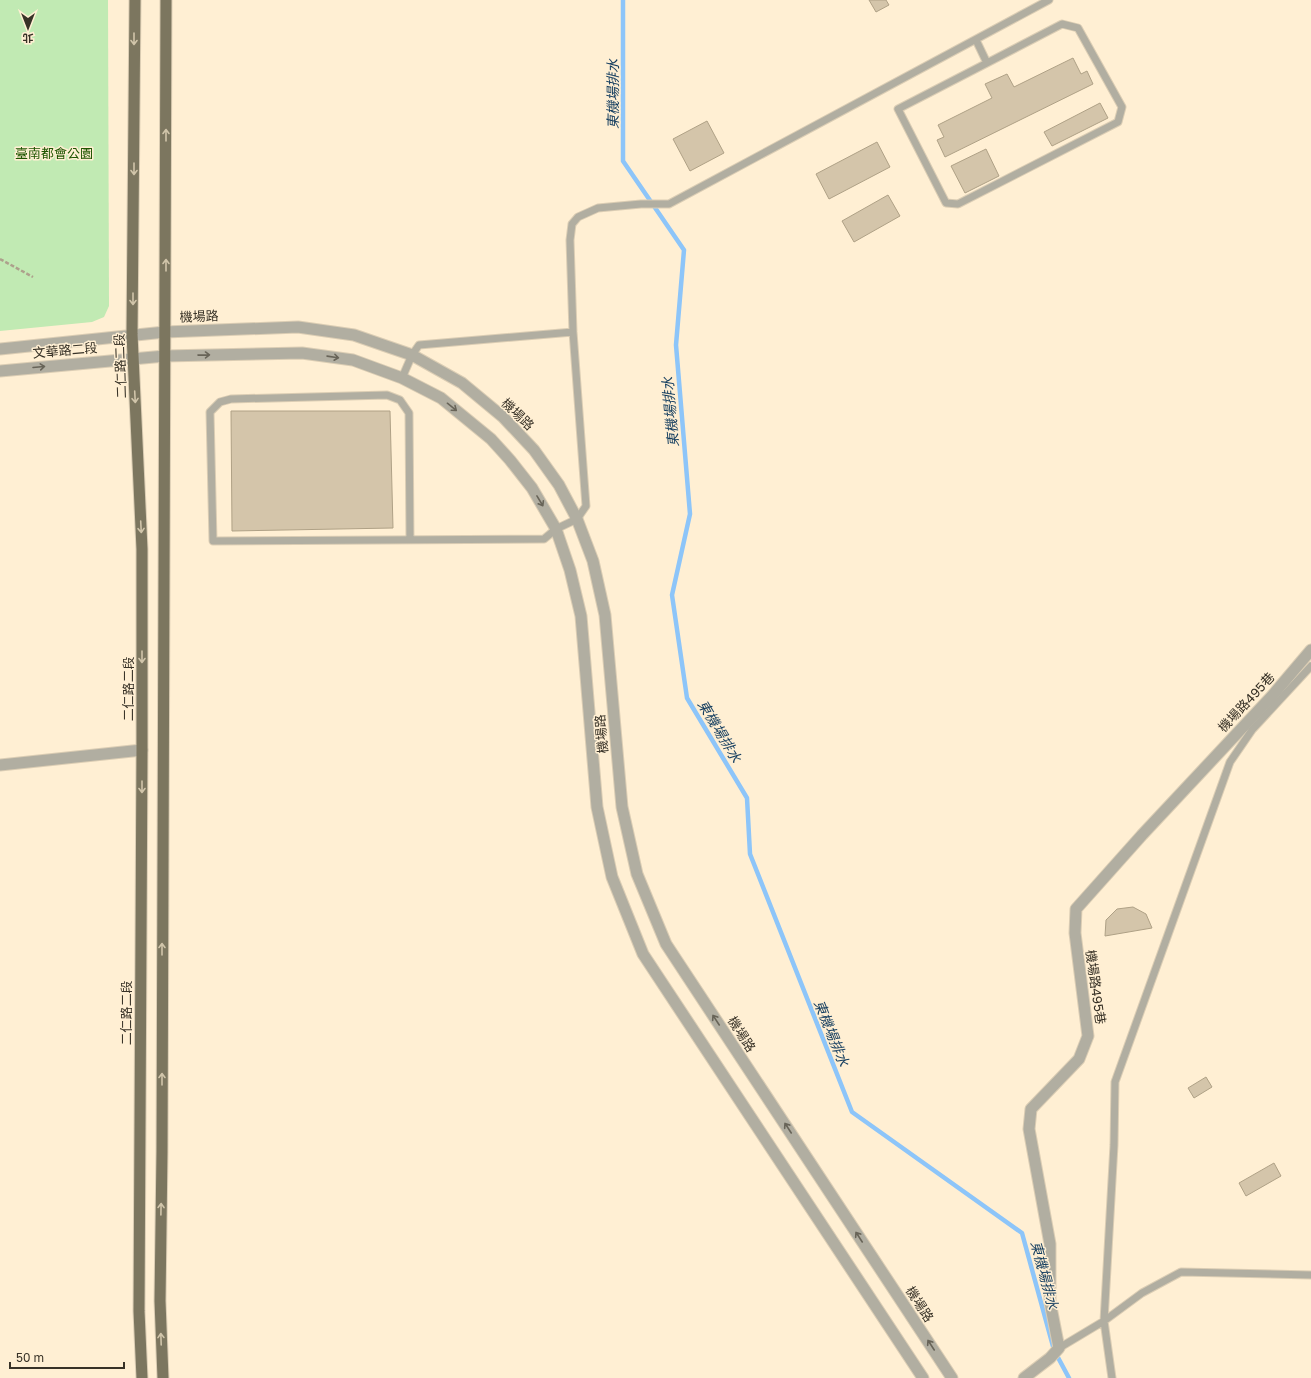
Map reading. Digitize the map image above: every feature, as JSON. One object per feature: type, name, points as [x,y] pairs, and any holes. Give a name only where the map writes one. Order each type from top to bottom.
[{"type":"main road","name":"二仁路二段","points":[[135,0],[132,334],[142,549],[139,1290],[142,1378]]},
{"type":"main road","points":[[163,1378],[160,1301],[162,1144],[166,0]]},
{"type":"street","name":"機場路","points":[[132,334],[298,327],[354,335],[412,356],[462,383],[503,417],[534,450],[559,485],[577,519],[593,562],[605,615],[622,808],[637,874],[666,944],[952,1378]]},
{"type":"street","name":"文華路二段","points":[[0,349],[132,334]]},
{"type":"street","name":"機場路","points":[[133,358],[302,353],[353,360],[402,378],[441,398],[491,439],[532,488],[556,529],[570,570],[581,616],[589,722],[599,815],[612,877],[643,954],[923,1378]]},
{"type":"street","name":"文華路二段","points":[[0,370],[133,358]]},
{"type":"street","name":"機場路495巷","points":[[1059,1348],[1050,1302],[1050,1244],[1029,1129],[1031,1108],[1079,1059],[1088,1036],[1075,933],[1076,909],[1142,835],[1272,696],[1311,650]]},
{"type":"street","points":[[0,766],[142,750]]},
{"type":"street","points":[[1024,1378],[1050,1358],[1059,1348]]},
{"type":"lane","points":[[410,540],[409,413],[400,400],[387,395],[231,399],[220,402],[210,412],[212,540],[410,540],[544,539],[556,529],[577,519],[586,506],[573,332],[570,240],[572,224],[578,217],[598,208],[641,204],[668,204],[1049,0]]},
{"type":"lane","points":[[1062,24],[1078,28],[1122,107],[1118,122],[958,204],[946,203],[898,109],[988,62],[1062,24]]},
{"type":"lane","points":[[976,40],[988,62]]},
{"type":"lane","points":[[402,378],[419,345],[573,332]]},
{"type":"lane","points":[[1112,1378],[1104,1321],[1114,1145],[1115,1082],[1230,762],[1252,730],[1311,666]]},
{"type":"lane","points":[[1059,1348],[1104,1321],[1142,1293],[1181,1272],[1311,1275]]},
{"type":"path","points":[[0,259],[32,277]]},
{"type":"green space","name":"臺南都會公園","points":[[0,0],[108,0],[109,306],[104,317],[92,322],[0,331]]},
{"type":"building","points":[[869,0],[886,0],[889,5],[876,12]]},
{"type":"building","points":[[1073,58],[1081,74],[1087,71],[1093,84],[945,157],[937,140],[944,137],[938,125],[992,98],[985,84],[1007,74],[1014,87]]},
{"type":"building","points":[[1100,103],[1108,118],[1052,146],[1044,132]]},
{"type":"building","points":[[707,121],[724,153],[690,171],[673,139]]},
{"type":"building","points":[[877,142],[890,167],[829,199],[816,174]]},
{"type":"building","points":[[986,149],[999,176],[965,193],[951,166]]},
{"type":"building","points":[[888,195],[900,216],[854,242],[842,221]]},
{"type":"building","points":[[231,411],[390,411],[393,528],[232,531]]},
{"type":"building","points":[[1133,907],[1146,914],[1152,928],[1105,936],[1106,920],[1117,909]]},
{"type":"building","points":[[1206,1077],[1212,1087],[1194,1098],[1188,1088]]},
{"type":"building","points":[[1274,1163],[1281,1176],[1246,1196],[1239,1183]]},
{"type":"waterway","name":"東機場排水","points":[[623,0],[623,161],[684,250],[676,345],[690,514],[672,595],[687,698],[747,798],[750,854],[852,1112],[1022,1233],[1054,1350],[1069,1378]]}]
